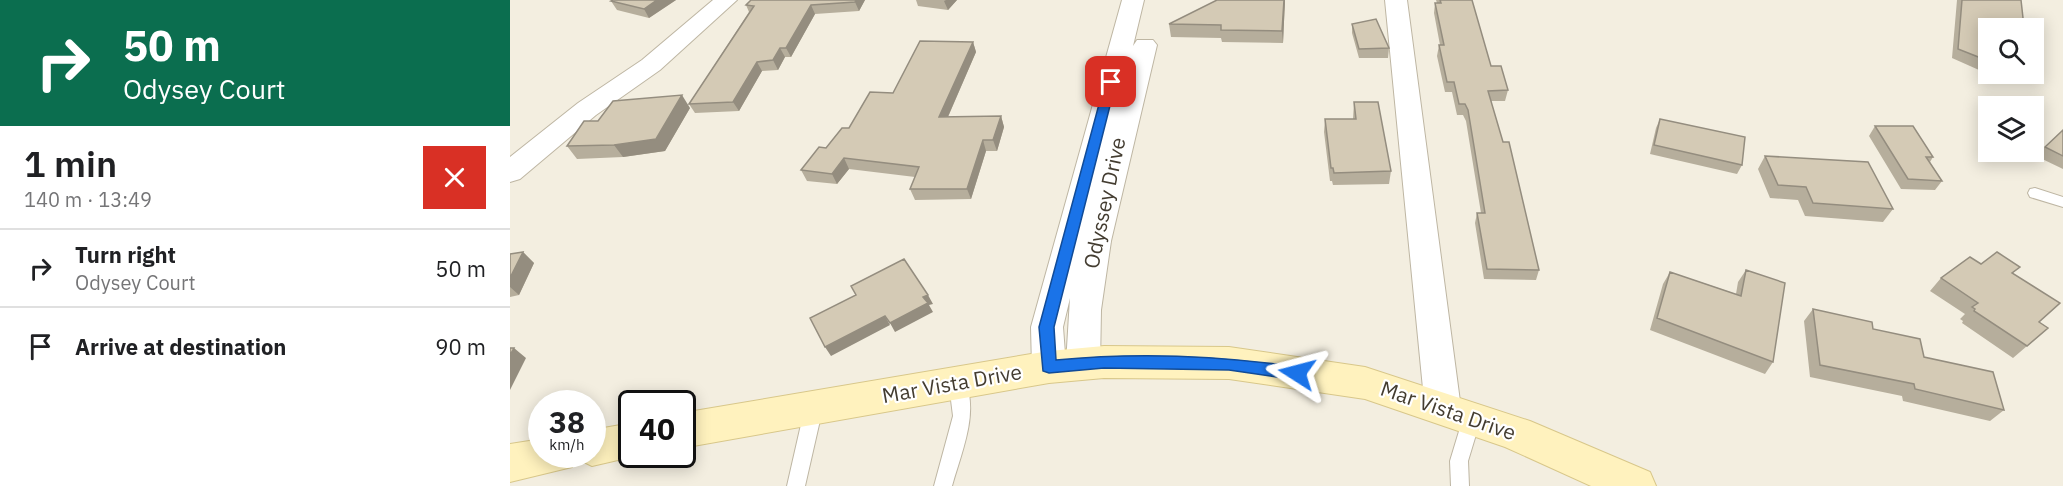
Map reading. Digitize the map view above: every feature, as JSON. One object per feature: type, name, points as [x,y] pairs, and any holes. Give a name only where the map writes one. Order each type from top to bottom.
[{"type":"street","points":[[510,172],[587,109],[651,65],[726,0]]},
{"type":"street","points":[[1066,365],[1047,327],[1133,0]]},
{"type":"street","points":[[1396,0],[1457,414]]},
{"type":"street","name":"Odyssey Drive","points":[[1066,365],[1082,316],[1115,152],[1144,45]]},
{"type":"street","name":"Mar Vista Drive","points":[[696,428],[1066,365],[1229,363],[1365,383],[1516,433],[1635,486]]},
{"type":"street","points":[[510,463],[528,460]]},
{"type":"lane","points":[[2036,193],[2063,202]]},
{"type":"lane","points":[[943,486],[962,416],[958,384]]},
{"type":"lane","points":[[796,486],[814,407]]},
{"type":"lane","points":[[1457,414],[1460,486]]},
{"type":"building","points":[[657,0],[644,9],[611,1]]},
{"type":"building","points":[[751,0],[856,0],[855,2],[811,5],[786,48],[780,48],[773,60],[757,62],[733,102],[689,104],[754,6],[746,5]]},
{"type":"building","points":[[1217,0],[1284,0],[1282,31],[1221,30],[1221,25],[1169,24]]},
{"type":"building","points":[[1440,0],[1472,0],[1491,66],[1501,66],[1508,90],[1488,91],[1503,142],[1509,142],[1539,270],[1487,269],[1477,213],[1485,213],[1468,110],[1465,104],[1459,104],[1454,82],[1447,82],[1439,45],[1444,45],[1435,3],[1441,3]]},
{"type":"building","points":[[1962,0],[2021,0],[2023,18],[1978,18],[1978,57],[1958,49]]},
{"type":"building","points":[[1376,19],[1389,48],[1359,49],[1352,24]]},
{"type":"building","points":[[920,41],[973,42],[939,117],[1001,116],[993,140],[983,140],[967,189],[910,189],[919,167],[844,158],[832,174],[801,170],[819,147],[826,148],[842,128],[849,128],[870,92],[893,93]]},
{"type":"building","points":[[682,95],[656,139],[614,145],[567,146],[584,121],[598,121],[613,101]]},
{"type":"building","points":[[1354,102],[1378,102],[1391,171],[1334,173],[1331,168],[1325,119],[1356,119]]},
{"type":"building","points":[[1660,119],[1745,137],[1742,165],[1654,145]]},
{"type":"building","points":[[1875,126],[1913,126],[1933,157],[1926,157],[1942,181],[1908,179]]},
{"type":"building","points":[[2063,130],[2063,156],[2045,147]]},
{"type":"building","points":[[1765,156],[1868,162],[1893,209],[1813,203],[1806,187],[1778,185]]},
{"type":"building","points":[[523,252],[510,278],[510,254]]},
{"type":"building","points":[[1997,252],[2020,267],[2012,273],[2060,303],[2039,322],[2048,328],[2027,346],[1974,311],[1972,307],[1978,303],[1941,278],[1970,257],[1981,264]]},
{"type":"building","points":[[904,259],[928,295],[923,297],[928,303],[890,323],[885,316],[825,347],[810,318],[856,295],[851,286]]},
{"type":"building","points":[[1746,270],[1785,283],[1773,362],[1657,318],[1670,272],[1741,296]]},
{"type":"building","points":[[1813,309],[1872,322],[1873,329],[1920,339],[1924,357],[1993,372],[2004,410],[1915,389],[1914,384],[1820,365]]},
{"type":"route","points":[[1111,82],[1047,327],[1049,367],[1104,362],[1229,363],[1297,373]]}]
